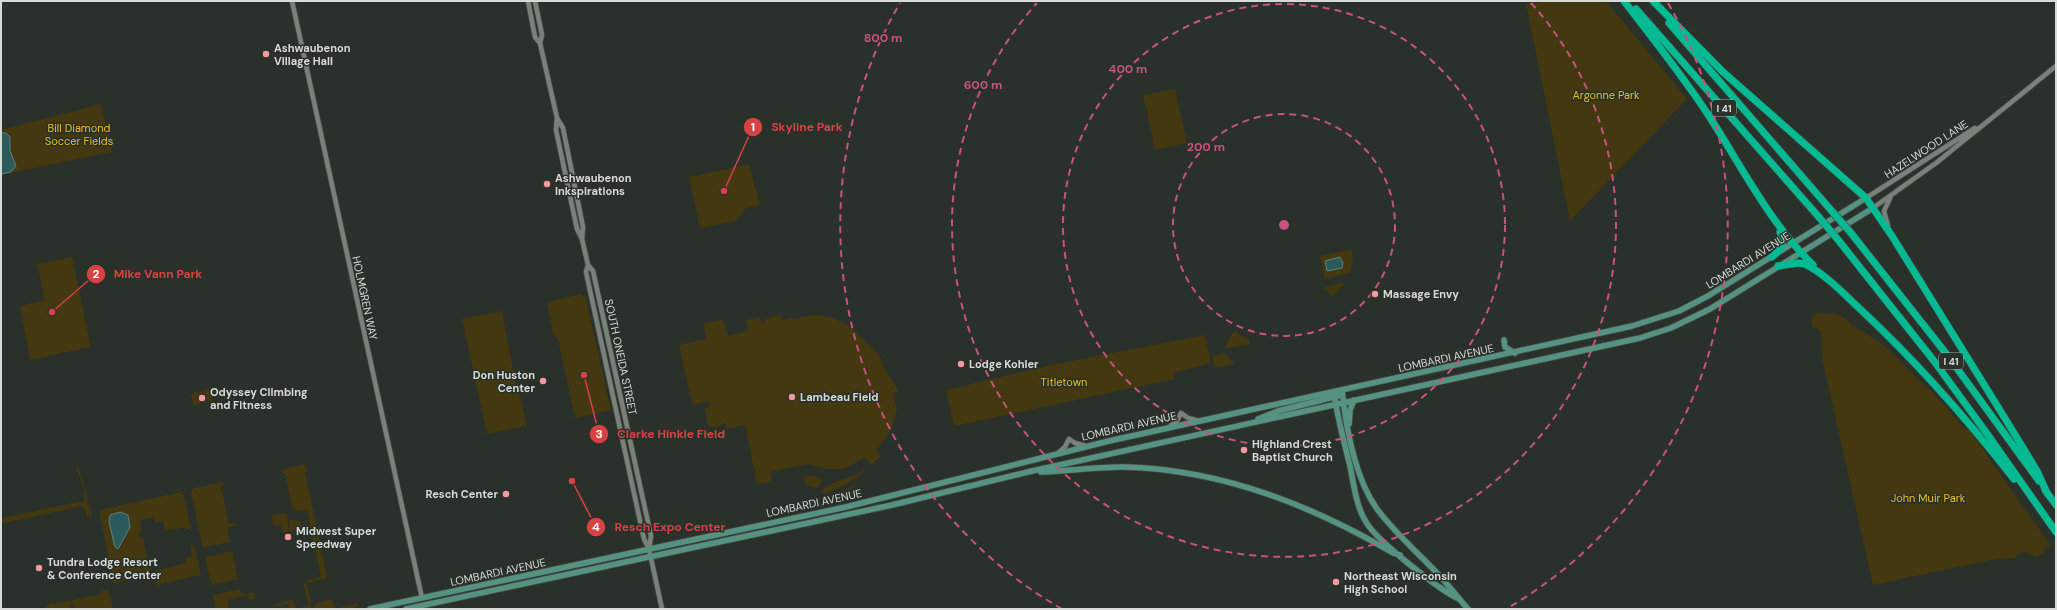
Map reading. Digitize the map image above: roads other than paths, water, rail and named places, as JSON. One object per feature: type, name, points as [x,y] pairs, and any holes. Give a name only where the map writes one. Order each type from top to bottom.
[{"type":"highway","points":[[1624,1],[1709,116],[1774,221],[1792,245],[1826,279],[1878,325],[1984,441],[2018,485],[2031,496]]},
{"type":"highway","name":"I 41","points":[[1629,1],[1839,241],[1934,361],[2056,532]]},
{"type":"highway","name":"I 41","points":[[1649,1],[1851,233],[1948,356],[2056,505]]},
{"type":"highway","points":[[1653,1],[1723,72],[1866,198],[1892,236],[2037,471],[2047,493]]},
{"type":"highway","points":[[1772,257],[1781,249],[1783,243],[1774,221]]},
{"type":"highway","points":[[1778,266],[1803,263],[1826,279]]},
{"type":"main road","name":"LOMBARDI AVENUE","points":[[1342,390],[1632,326],[1677,312],[1711,295],[1866,198]]},
{"type":"main road","name":"LOMBARDI AVENUE","points":[[370,609],[849,506],[1086,446],[1166,428],[1335,398],[1343,403],[1650,335],[1707,311],[1873,208]]},
{"type":"main road","points":[[1499,356],[1505,347],[1504,340]]},
{"type":"main road","points":[[1505,347],[1515,353]]},
{"type":"main road","points":[[1342,390],[1335,398],[1362,515],[1375,534],[1444,590],[1457,598]]},
{"type":"main road","points":[[1342,390],[1348,429],[1361,478],[1374,504],[1386,520],[1450,587],[1457,598],[1468,609]]},
{"type":"main road","name":"LOMBARDI AVENUE","points":[[406,609],[651,558],[892,505],[1032,470],[1251,423],[1335,398]]},
{"type":"main road","points":[[1348,429],[1350,408],[1354,400]]},
{"type":"main road","points":[[1032,470],[1042,472],[1086,468],[1124,468],[1171,472],[1231,482],[1305,507],[1349,527],[1393,553],[1400,555]]},
{"type":"street","name":"HOLMGREN WAY","points":[[292,1],[422,598]]},
{"type":"street","name":"SOUTH ONEIDA STREET","points":[[528,1],[535,37],[540,43]]},
{"type":"street","name":"SOUTH ONEIDA STREET","points":[[535,1],[542,35],[540,43],[557,118],[563,128],[582,220],[582,238],[588,265],[586,272],[595,316],[644,539],[649,549],[662,609]]},
{"type":"street","name":"HAZELWOOD LANE","points":[[1873,208],[1936,164],[1996,113],[2056,66]]},
{"type":"street","name":"HAZELWOOD LANE","points":[[1866,198],[1996,113]]},
{"type":"street","points":[[1892,236],[1884,211],[1887,201],[1894,194]]},
{"type":"street","name":"SOUTH ONEIDA STREET","points":[[588,265],[593,270],[649,528],[651,540],[649,549]]},
{"type":"street","points":[[1166,428],[1176,422],[1182,413],[1188,418],[1200,421]]},
{"type":"street","points":[[1056,454],[1065,447],[1069,439],[1075,443],[1086,446]]},
{"type":"water","points":[[1,133],[6,133],[10,137],[10,151],[16,166],[11,172],[1,174]]},
{"type":"water","points":[[1340,257],[1343,263],[1342,268],[1327,271],[1325,261]]},
{"type":"water","points":[[120,512],[128,515],[130,527],[118,549],[115,547],[109,522],[110,515]]},
{"type":"place","name":"Ashwaubenon Village Hall","points":[[266,54]]},
{"type":"place","name":"Ashwaubenon Inkspirations","points":[[547,184]]},
{"type":"place","name":"Skyline Park","points":[[724,191]]},
{"type":"place","name":"Massage Envy","points":[[1375,294]]},
{"type":"place","name":"Mike Vann Park","points":[[52,312]]},
{"type":"place","name":"Lodge Kohler","points":[[961,364]]},
{"type":"place","name":"Clarke Hinkle Field","points":[[584,375]]},
{"type":"place","name":"Don Huston Center","points":[[543,381]]},
{"type":"place","name":"Lambeau Field","points":[[792,397]]},
{"type":"place","name":"Odyssey Climbing and Fitness","points":[[202,398]]},
{"type":"place","name":"Highland Crest Baptist Church","points":[[1244,450]]},
{"type":"place","name":"Resch Expo Center","points":[[572,481]]},
{"type":"place","name":"Resch Center","points":[[506,494]]},
{"type":"place","name":"Midwest Super Speedway","points":[[288,537]]},
{"type":"place","name":"Tundra Lodge Resort & Conference Center","points":[[39,568]]},
{"type":"place","name":"Northeast Wisconsin High School","points":[[1336,582]]},
{"type":"park label","name":"Argonne Park","points":[[1606,95]]},
{"type":"park label","name":"Bill Diamond Soccer Fields","points":[[79,134]]},
{"type":"park label","name":"Titletown","points":[[1064,382]]},
{"type":"park label","name":"John Muir Park","points":[[1928,498]]}]
